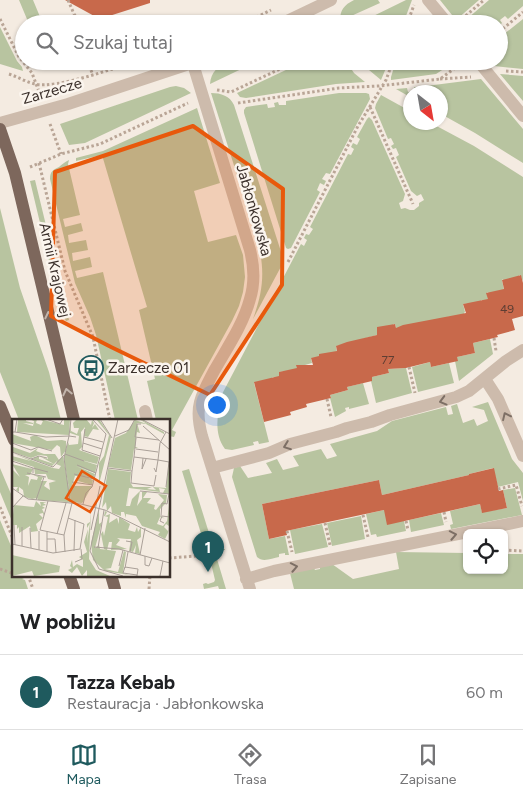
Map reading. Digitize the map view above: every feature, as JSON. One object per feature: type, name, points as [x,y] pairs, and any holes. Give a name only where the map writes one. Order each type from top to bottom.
[{"type":"main road","name":"Armii Krajowej","points":[[0,129],[17,181],[74,419]]},
{"type":"main road","points":[[0,406],[12,435]]},
{"type":"main road","points":[[69,576],[74,589]]},
{"type":"main road","points":[[111,576],[115,589]]},
{"type":"street","points":[[300,15],[331,0]]},
{"type":"street","points":[[428,0],[444,15]]},
{"type":"street","name":"Zarzecze","points":[[0,123],[68,104],[171,70]]},
{"type":"street","name":"Jabłonkowska","points":[[197,70],[253,260],[253,289],[247,310],[208,382],[200,403],[199,425],[248,584]]},
{"type":"street","points":[[486,70],[523,116]]},
{"type":"street","points":[[212,468],[269,453],[290,444],[456,397],[469,391],[523,350]]},
{"type":"street","points":[[485,379],[498,399],[523,456]]},
{"type":"street","points":[[248,584],[274,571],[523,521]]},
{"type":"path","points":[[68,0],[74,14]]},
{"type":"path","points":[[410,15],[416,0]]},
{"type":"path","points":[[464,15],[484,0]]},
{"type":"path","points":[[262,15],[274,9]]},
{"type":"path","points":[[508,24],[523,12]]},
{"type":"path","points":[[0,19],[15,49]]},
{"type":"path","points":[[30,70],[39,90]]},
{"type":"path","points":[[91,70],[93,75]]},
{"type":"path","points":[[9,74],[36,84],[53,85],[109,70]]},
{"type":"path","points":[[210,89],[232,92],[278,70]]},
{"type":"path","points":[[288,262],[389,70]]},
{"type":"path","points":[[440,79],[452,70]]},
{"type":"path","points":[[238,104],[339,88],[382,86],[479,76],[488,73]]},
{"type":"path","points":[[26,169],[61,154],[100,144],[194,100]]},
{"type":"path","points":[[370,107],[413,204]]},
{"type":"path","points":[[51,127],[61,154]]},
{"type":"path","points":[[39,164],[65,271],[93,337],[110,419]]},
{"type":"path","points":[[494,338],[497,354]]},
{"type":"path","points":[[409,367],[416,397]]},
{"type":"path","points":[[326,399],[333,422]]},
{"type":"path","points":[[498,489],[516,485],[523,509]]},
{"type":"path","points":[[0,507],[12,536]]},
{"type":"path","points":[[363,515],[369,542]]},
{"type":"path","points":[[324,523],[331,550]]},
{"type":"path","points":[[287,531],[293,558]]},
{"type":"path","points":[[508,550],[523,551]]},
{"type":"path","points":[[170,558],[230,554]]},
{"type":"path","points":[[203,556],[206,566]]},
{"type":"path","points":[[0,569],[12,573]]},
{"type":"path","points":[[28,576],[33,589]]},
{"type":"path","points":[[149,589],[150,576]]},
{"type":"highlighted area","points":[[193,126],[283,189],[282,285],[210,395],[111,347],[51,316],[55,172]]},
{"type":"green space","points":[[19,0],[33,0],[39,15],[25,15]]},
{"type":"green space","points":[[354,0],[378,0],[380,3],[353,15],[341,15],[343,8]]},
{"type":"green space","points":[[406,0],[412,0],[406,15],[375,15]]},
{"type":"green space","points":[[440,0],[479,0],[462,15],[452,15]]},
{"type":"green space","points":[[489,0],[523,0],[523,6],[508,19],[508,15],[472,15]]},
{"type":"green space","points":[[523,19],[523,69],[508,67],[508,31]]},
{"type":"green space","points":[[0,27],[15,57],[15,69],[0,64]]},
{"type":"green space","points":[[216,70],[239,70],[210,84]]},
{"type":"green space","points":[[286,70],[352,70],[365,82],[336,84],[246,98],[240,97],[237,93]]},
{"type":"green space","points":[[369,70],[385,70],[381,80]]},
{"type":"green space","points":[[393,70],[442,70],[436,74],[391,80]]},
{"type":"green space","points":[[500,74],[523,76],[523,101]]},
{"type":"green space","points":[[481,79],[523,129],[523,163],[448,118],[448,85],[434,85]]},
{"type":"green space","points":[[176,86],[184,88],[191,93],[85,143],[69,145],[60,124]]},
{"type":"green space","points":[[403,88],[403,93],[396,89]]},
{"type":"green space","points":[[211,93],[225,96],[234,105],[284,261],[253,319],[262,279],[260,249]]},
{"type":"green space","points":[[339,93],[366,93],[369,94],[370,99],[330,174],[326,173],[322,179],[326,181],[324,185],[320,183],[317,190],[320,192],[291,248],[288,249],[286,248],[244,110],[246,107],[267,104],[268,108],[275,107],[274,103],[278,102],[279,105],[286,105],[286,101]]},
{"type":"green space","points":[[381,95],[403,107],[403,130],[444,130],[474,146],[523,177],[523,281],[520,275],[519,278],[504,282],[503,279],[504,290],[489,294],[488,292],[489,301],[483,302],[481,300],[481,302],[463,304],[465,315],[447,317],[449,325],[397,331],[395,324],[393,326],[377,328],[377,335],[337,346],[337,352],[320,360],[311,358],[312,363],[298,367],[297,365],[298,370],[279,372],[281,382],[273,377],[272,380],[254,383],[269,442],[259,444],[258,441],[253,442],[254,445],[232,450],[225,449],[221,443],[218,430],[221,396],[301,244],[304,246],[307,240],[304,238],[306,234],[309,235],[313,229],[310,227],[348,154],[351,155],[354,149],[351,147],[353,143],[357,145],[360,139],[357,137],[369,117],[405,194],[403,201],[399,203],[401,209],[414,210],[424,200],[421,194],[417,196],[411,191],[396,157],[399,155],[396,148],[393,149],[391,146],[394,144],[391,138],[388,139],[375,108]]},
{"type":"green space","points":[[197,108],[220,183],[194,191],[208,242],[236,235],[243,255],[245,277],[239,306],[172,430],[176,432],[174,437],[170,436],[170,419],[156,419],[147,381],[155,379],[139,310],[147,307],[102,155],[76,161],[76,158],[103,151]]},
{"type":"green space","points":[[69,160],[68,164],[80,215],[63,219],[65,227],[81,223],[83,231],[68,235],[69,243],[86,240],[88,250],[72,253],[73,261],[90,257],[92,267],[75,271],[77,278],[103,272],[138,419],[115,419],[96,335],[75,283],[50,179],[52,171]]},
{"type":"green space","points":[[35,180],[69,320],[66,321],[61,311],[30,181]]},
{"type":"green space","points":[[0,208],[20,288],[49,372],[61,419],[19,419],[0,372]]},
{"type":"green space","points":[[490,339],[493,354],[459,381],[455,361],[457,357],[475,353],[473,343]]},
{"type":"green space","points":[[430,362],[431,367],[449,363],[454,383],[418,392],[412,367]]},
{"type":"green space","points":[[406,368],[412,393],[376,403],[371,381],[372,377],[389,373],[388,369]]},
{"type":"green space","points":[[363,383],[369,404],[349,409],[349,407],[345,408],[346,411],[335,417],[330,395],[348,390],[347,387]]},
{"type":"green space","points":[[488,402],[512,459],[523,473],[523,501],[518,482],[498,487],[493,468],[382,495],[379,480],[262,504],[269,539],[285,536],[289,555],[285,555],[285,553],[279,554],[279,557],[265,560],[257,557],[232,477],[234,468],[240,466],[248,478],[272,473],[266,463],[277,459],[283,470],[299,466],[293,456],[321,449],[327,459],[337,456],[330,444],[377,431],[392,421],[446,407],[448,415],[453,414],[451,406],[457,404],[463,423],[474,419],[477,426],[488,421],[484,410],[472,407]]},
{"type":"green space","points":[[0,468],[12,496],[12,521],[0,492]]},
{"type":"green space","points":[[189,469],[214,549],[225,550],[206,550],[182,471]]},
{"type":"green space","points":[[515,488],[522,515],[451,529],[450,525],[453,524],[450,511],[480,504],[482,512],[507,508],[503,490]]},
{"type":"green space","points":[[384,510],[404,521],[406,531],[377,537],[376,534],[371,535],[366,514]]},
{"type":"green space","points":[[441,513],[444,525],[411,532],[409,520]]},
{"type":"green space","points":[[361,516],[365,539],[332,546],[327,523]]},
{"type":"green space","points":[[0,520],[12,548],[12,576],[23,576],[22,579],[25,580],[28,589],[0,589]]},
{"type":"green space","points":[[322,524],[328,547],[295,554],[290,530]]},
{"type":"green space","points":[[396,552],[463,553],[463,574],[508,574],[508,554],[523,554],[523,589],[294,589],[290,573],[314,568],[315,570],[320,569],[320,567],[332,564],[353,579],[399,569]]},
{"type":"green space","points":[[210,559],[217,559],[226,589],[219,589],[218,586],[204,589],[203,584],[214,582],[215,580]]},
{"type":"building","points":[[65,0],[150,0],[150,3],[112,15],[92,15]]},
{"type":"building","points":[[521,275],[523,283],[523,316],[512,319],[515,330],[497,335],[498,337],[473,343],[475,353],[457,357],[458,361],[431,367],[430,362],[406,368],[388,369],[389,373],[372,377],[372,381],[347,387],[348,390],[330,395],[331,398],[306,404],[307,407],[290,412],[291,415],[264,422],[254,382],[279,376],[279,372],[297,368],[296,365],[313,365],[311,358],[319,356],[319,354],[337,351],[336,346],[347,342],[377,335],[377,327],[395,324],[396,328],[466,313],[463,304],[488,299],[486,293],[504,289],[502,280]]},
{"type":"building","points":[[494,468],[499,491],[503,490],[507,508],[482,513],[480,504],[387,525],[384,510],[286,531],[287,535],[269,539],[262,504],[379,480],[382,495]]},
{"type":"place","name":"Zarzecze 01","points":[[91,368]]},
{"type":"place","name":"Tazza Kebab","points":[[208,572]]}]
